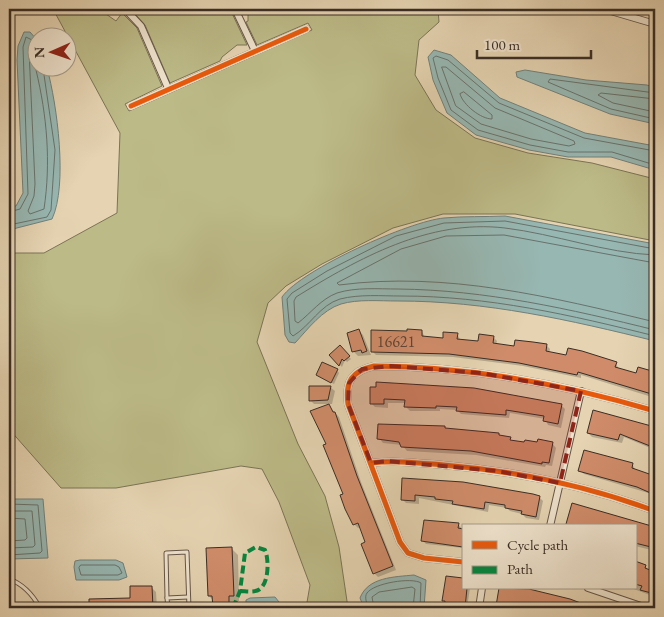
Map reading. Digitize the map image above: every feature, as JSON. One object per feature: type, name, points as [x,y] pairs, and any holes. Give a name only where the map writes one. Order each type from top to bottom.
[{"type":"street","points":[[126,10],[134,9]]},
{"type":"street","points":[[235,9],[254,51]]},
{"type":"street","points":[[604,9],[655,24]]},
{"type":"street","points":[[126,10],[141,26],[168,88]]},
{"type":"street","points":[[131,106],[306,28]]},
{"type":"street","points":[[462,562],[424,558],[408,553],[400,542],[348,404],[346,391],[354,375],[362,369],[391,366],[481,373],[581,391],[655,411]]},
{"type":"street","points":[[550,524],[581,391]]},
{"type":"street","points":[[371,463],[387,461],[458,466],[560,483],[655,511]]},
{"type":"street","points":[[479,608],[482,590]]},
{"type":"street","points":[[594,590],[647,608]]},
{"type":"lane","points":[[168,608],[166,554],[187,552],[189,608]]},
{"type":"lane","points":[[9,579],[16,581],[34,597],[40,608]]},
{"type":"lane","points":[[167,598],[189,597]]},
{"type":"highlighted area","points":[[391,366],[481,373],[581,391],[560,483],[497,471],[387,461],[371,463],[348,404],[349,383],[362,369]]},
{"type":"shaded area","points":[[53,9],[103,9],[106,14],[116,21],[122,13],[137,28],[162,86],[125,104],[129,111],[312,30],[308,23],[257,45],[246,22],[248,21],[248,9],[438,9],[439,22],[419,40],[415,75],[436,110],[475,138],[528,153],[592,163],[655,179],[655,241],[515,214],[443,214],[393,228],[322,264],[286,286],[268,303],[257,342],[298,444],[325,496],[339,547],[348,608],[306,608],[310,585],[279,502],[262,469],[241,466],[116,488],[61,488],[9,429],[9,253],[44,253],[117,213],[120,133],[78,55],[78,28],[63,28]]},
{"type":"shaded area","points":[[144,9],[230,9],[247,45],[237,45],[222,57],[220,61],[170,83],[145,25],[134,13]]},
{"type":"water","points":[[24,32],[28,32],[28,78],[50,78],[57,123],[60,166],[57,204],[52,219],[9,230],[9,207],[16,206],[23,193],[18,46]]},
{"type":"water","points":[[434,50],[451,55],[500,98],[585,133],[655,146],[655,170],[611,157],[568,157],[529,150],[476,135],[447,113],[433,80],[428,57]]},
{"type":"water","points":[[525,70],[586,80],[647,85],[655,88],[655,124],[610,114],[517,77],[516,72]]},
{"type":"water","points":[[505,216],[655,244],[655,341],[560,319],[496,308],[431,302],[376,301],[354,301],[334,307],[316,320],[295,343],[289,342],[285,335],[282,297],[293,286],[333,260],[383,237],[428,221],[452,217]]},
{"type":"water","points":[[9,499],[43,499],[48,558],[9,559]]},
{"type":"water","points":[[116,560],[123,563],[127,577],[119,580],[76,580],[75,561]]},
{"type":"water","points":[[414,575],[426,580],[424,608],[364,608],[360,598],[364,591],[375,582],[398,576]]},
{"type":"water","points":[[275,597],[279,602],[279,608],[246,608],[246,600],[250,598]]},
{"type":"building","points":[[359,329],[367,351],[362,353],[361,350],[352,352],[347,333]]},
{"type":"building","points":[[407,329],[422,330],[422,336],[443,338],[443,332],[458,333],[457,339],[478,341],[479,334],[494,336],[493,343],[514,346],[515,340],[547,344],[546,351],[566,355],[568,348],[582,351],[617,362],[615,367],[636,373],[638,367],[652,371],[655,373],[655,395],[578,372],[577,375],[519,363],[449,354],[371,352],[371,330],[407,331]]},
{"type":"building","points":[[340,345],[350,356],[344,361],[342,359],[339,366],[329,355]]},
{"type":"building","points":[[322,362],[338,369],[331,383],[316,375]]},
{"type":"building","points":[[376,382],[474,388],[562,404],[558,424],[543,421],[544,416],[506,410],[506,415],[456,411],[457,407],[404,407],[405,400],[384,399],[384,404],[370,404],[370,387],[376,387]]},
{"type":"building","points":[[309,386],[331,386],[328,400],[309,401]]},
{"type":"building","points":[[329,404],[333,412],[335,412],[357,476],[393,566],[373,574],[361,544],[365,542],[358,523],[353,525],[345,509],[340,495],[343,494],[323,445],[326,444],[310,411]]},
{"type":"building","points":[[593,410],[655,427],[655,448],[620,434],[618,440],[587,433]]},
{"type":"building","points":[[378,424],[445,426],[445,428],[499,433],[499,435],[511,437],[510,440],[537,442],[538,439],[553,442],[549,463],[542,462],[542,464],[471,451],[401,447],[399,442],[377,439]]},
{"type":"building","points":[[584,450],[633,463],[632,468],[655,476],[655,495],[637,487],[578,471]]},
{"type":"building","points":[[402,478],[463,482],[540,496],[536,517],[521,514],[522,511],[505,508],[505,505],[485,502],[484,509],[452,504],[453,501],[435,499],[435,497],[415,495],[415,501],[401,500]]},
{"type":"building","points":[[572,503],[655,527],[655,548],[636,543],[636,524],[566,524]]},
{"type":"building","points":[[424,520],[459,523],[458,528],[462,529],[462,547],[421,541]]},
{"type":"building","points":[[232,547],[234,596],[229,596],[229,607],[213,607],[212,596],[208,596],[206,548]]},
{"type":"building","points":[[636,561],[646,565],[645,568],[655,572],[655,594],[640,590],[642,586],[636,584]]},
{"type":"building","points":[[446,576],[462,578],[462,590],[467,590],[465,608],[444,608],[445,601],[442,601]]},
{"type":"building","points":[[130,586],[152,586],[153,608],[89,608],[89,599],[130,598]]},
{"type":"building","points":[[499,590],[533,590],[570,599],[594,608],[496,606]]},
{"type":"marked path","points":[[233,608],[240,591],[245,553],[256,547],[265,550],[267,570],[263,586],[256,591],[240,591]]},
{"type":"cycle path","points":[[131,106],[306,29]]},
{"type":"cycle path","points":[[462,562],[424,558],[408,553],[400,542],[348,404],[349,383],[355,374],[374,366],[445,369],[481,373],[551,385],[655,411]]},
{"type":"cycle path","points":[[371,463],[425,463],[497,471],[577,487],[655,511]]}]
